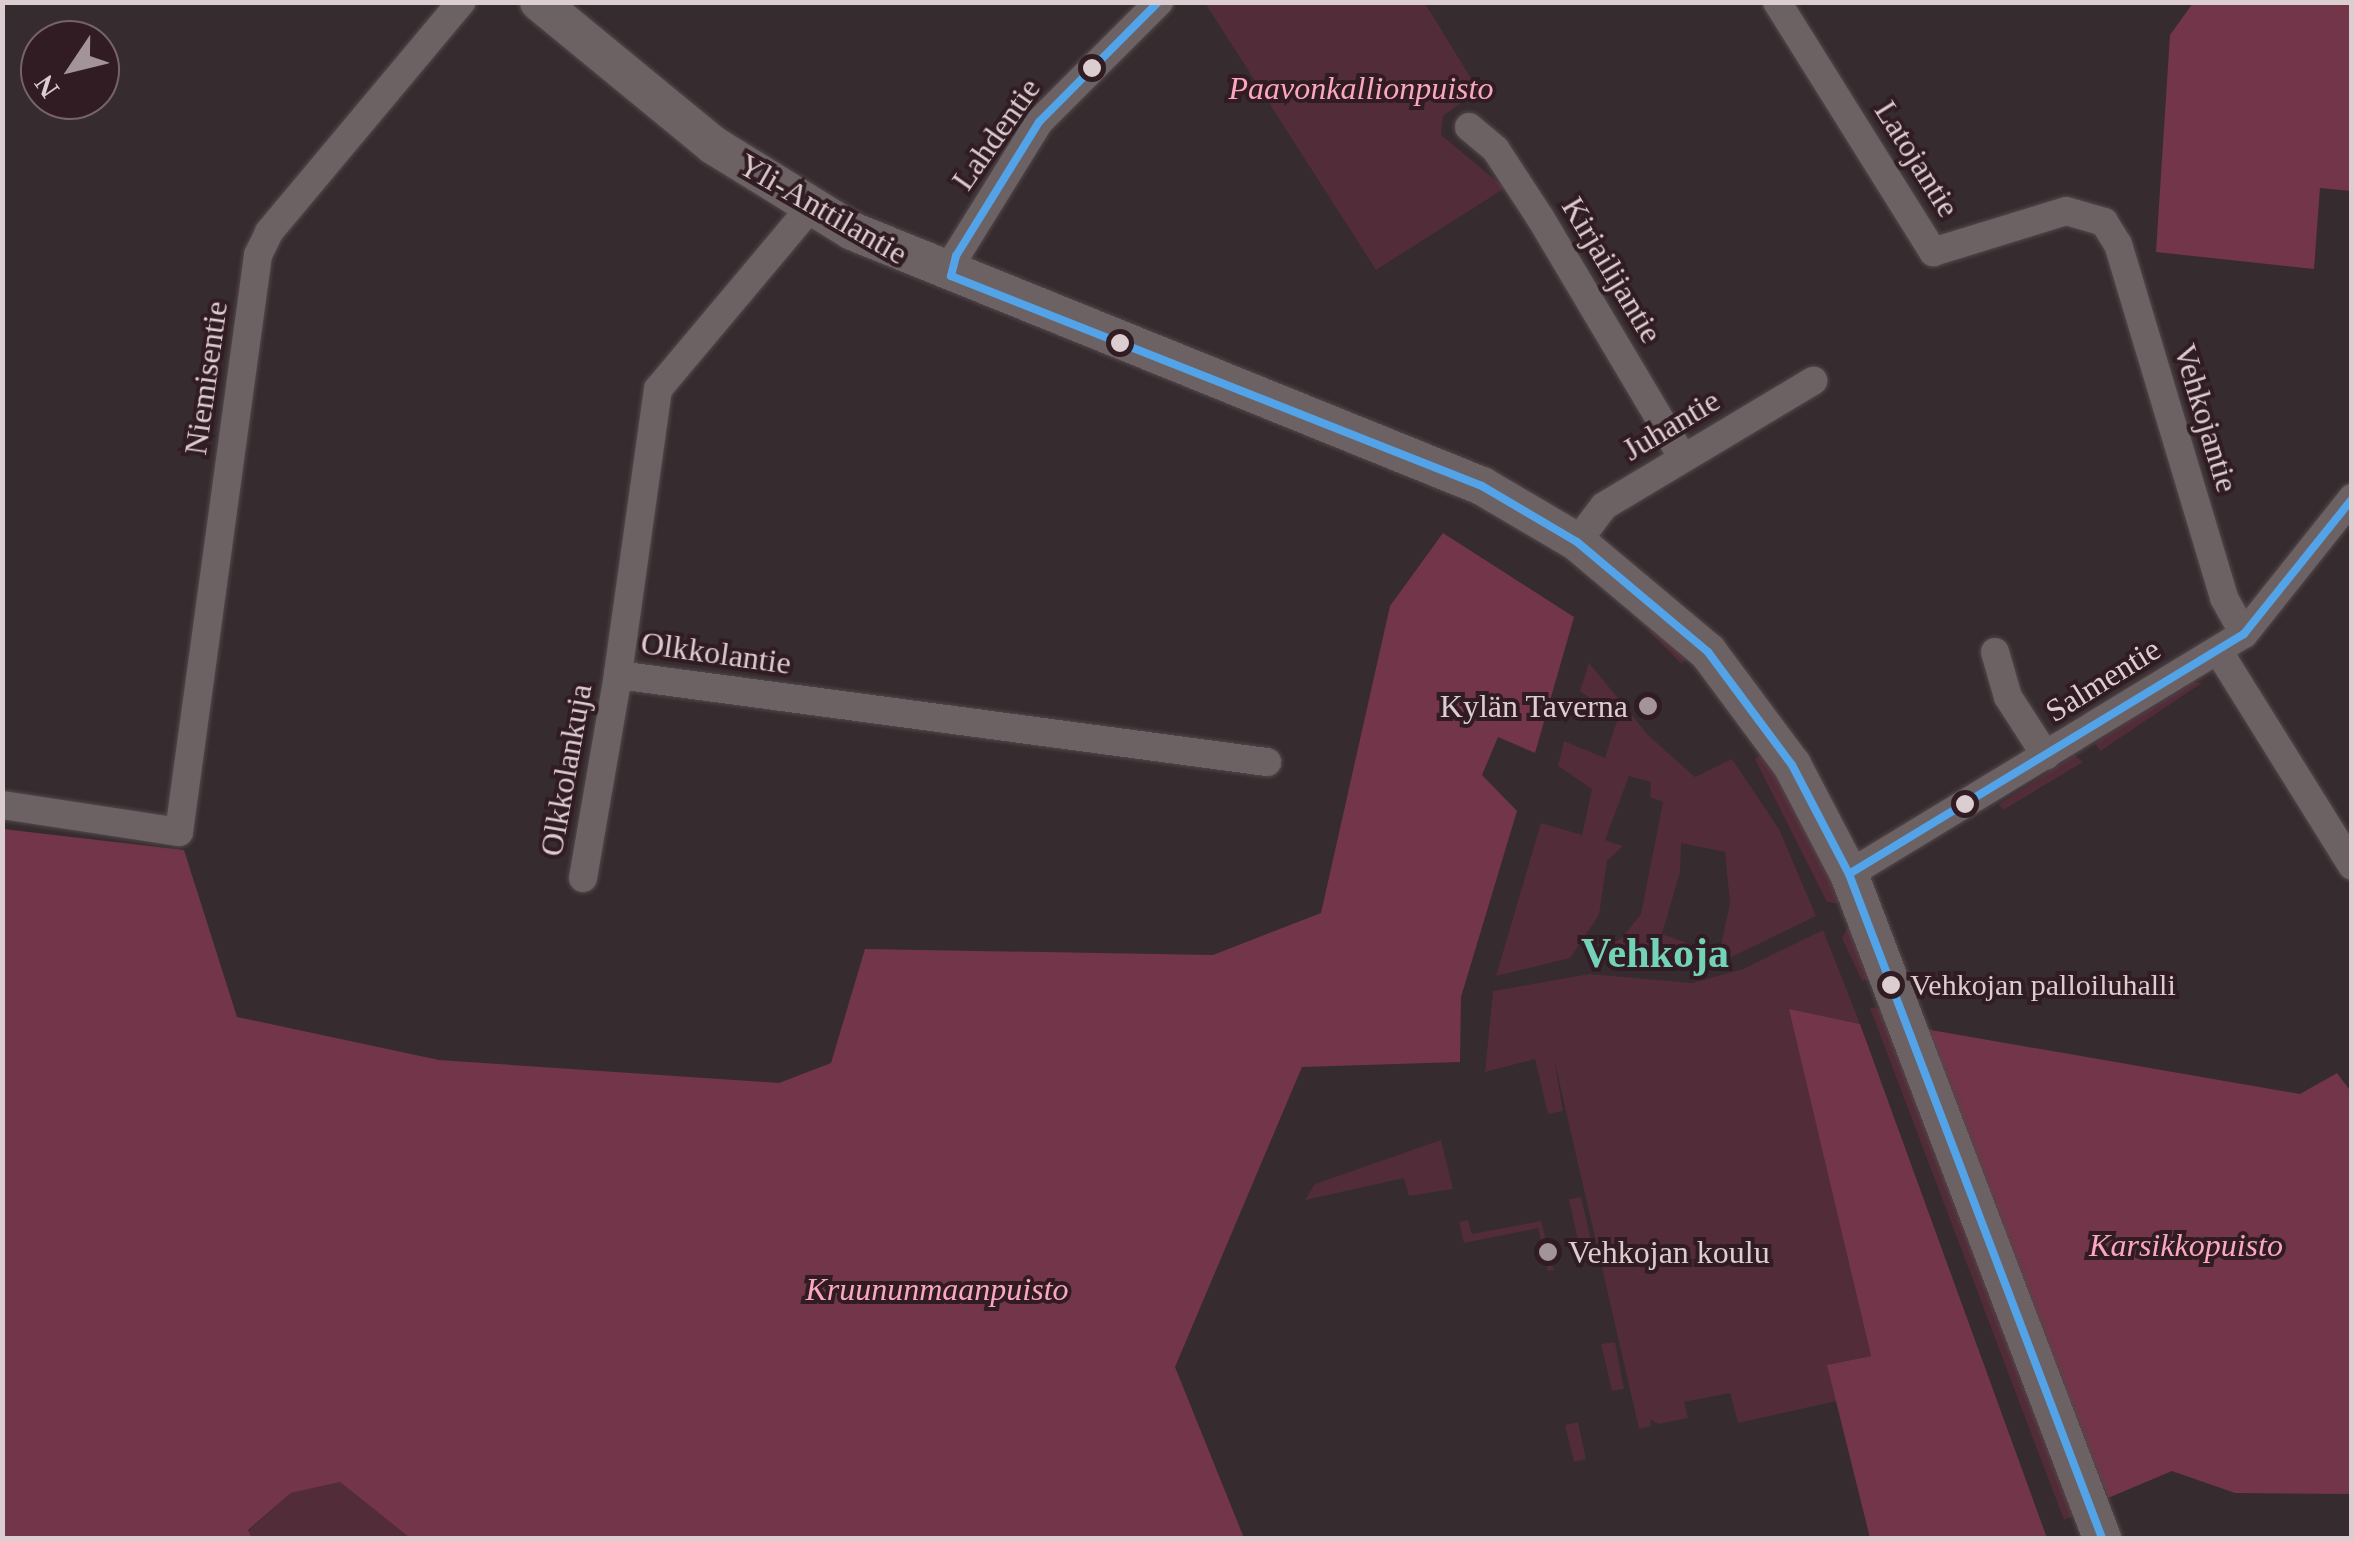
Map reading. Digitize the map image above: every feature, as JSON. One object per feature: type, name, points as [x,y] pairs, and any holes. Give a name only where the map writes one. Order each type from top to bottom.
[{"type":"street","name":"Niemisentie","points":[[2,805],[179,832],[258,255],[270,232],[461,2]]},
{"type":"street","name":"Yli-Anttilantie","points":[[539,2],[713,145],[810,208],[951,276],[1434,464],[1578,542],[1658,604],[1736,684],[1792,765],[1849,874],[2102,1538]]},
{"type":"street","name":"Lahdentie","points":[[951,276],[956,256],[1039,122],[1159,2]]},
{"type":"street","name":"Latojantie","points":[[1778,2],[1933,252],[2066,212],[2104,222]]},
{"type":"street","name":"Kirjailijantie","points":[[1469,127],[1496,150],[1532,205],[1684,458]]},
{"type":"street","name":"Olkkolantie","points":[[810,208],[658,389],[618,674],[1267,762]]},
{"type":"street","name":"Vehkojantie","points":[[2104,222],[2118,244],[2224,598],[2244,634]]},
{"type":"street","name":"Juhantie","points":[[1578,542],[1604,506],[1813,381]]},
{"type":"street","name":"Salmentie","points":[[1849,874],[2244,634],[2352,498]]},
{"type":"street","points":[[1995,652],[2008,697],[2046,756]]},
{"type":"street","points":[[2219,652],[2352,866]]},
{"type":"street","name":"Olkkolankuja","points":[[583,878],[618,674]]},
{"type":"green space","name":"Paavonkallionpuisto","points":[[1205,3],[1425,3],[1478,90],[1443,116],[1441,135],[1505,188],[1376,270]]},
{"type":"green space","points":[[2193,3],[2351,3],[2351,191],[2320,188],[2314,269],[2156,252],[2170,35]]},
{"type":"green space","name":"Kruununmaanpuisto","points":[[1443,533],[1574,617],[1535,753],[1498,737],[1482,775],[1517,811],[1461,997],[1460,1062],[1302,1067],[1175,1367],[1244,1538],[410,1538],[340,1482],[291,1493],[248,1530],[252,1538],[3,1538],[3,829],[184,850],[237,1017],[439,1060],[779,1083],[831,1063],[865,949],[1213,955],[1321,913],[1390,606]]},
{"type":"green space","points":[[1625,606],[1690,657],[1681,664]]},
{"type":"green space","points":[[1589,663],[1649,736],[1695,777],[1732,759],[1779,829],[1816,916],[1717,964],[1730,903],[1725,852],[1681,843],[1680,872],[1662,934],[1687,943],[1694,969],[1592,961],[1591,955],[1622,938],[1641,914],[1663,802],[1650,797],[1651,782],[1629,776],[1605,840],[1623,846],[1607,861],[1599,915],[1570,958],[1496,976],[1541,823],[1582,835],[1592,789],[1558,766],[1564,741],[1605,758],[1618,718],[1580,691]]},
{"type":"green space","points":[[2194,682],[2202,683],[2100,751],[2095,743]]},
{"type":"green space","points":[[1765,751],[1824,861],[1841,904],[1827,902],[1755,759]]},
{"type":"green space","points":[[2075,755],[2083,762],[2003,810],[1999,804]]},
{"type":"green space","points":[[1849,925],[1869,979],[1862,981],[1842,938]]},
{"type":"green space","points":[[1823,930],[1860,1024],[1790,1010],[1871,1356],[1828,1365],[1837,1401],[1738,1423],[1730,1393],[1684,1402],[1688,1418],[1658,1424],[1650,1419],[1651,1426],[1639,1429],[1554,1059],[1563,1111],[1548,1114],[1535,1059],[1485,1072],[1493,991],[1589,974],[1692,983],[1743,969]]},
{"type":"green space","points":[[1880,1007],[2076,1515],[2064,1520],[1870,1008]]},
{"type":"green space","points":[[1789,1009],[1860,1024],[2047,1538],[1870,1538],[1827,1365],[1871,1356]]},
{"type":"green space","name":"Karsikkopuisto","points":[[1925,1029],[2300,1094],[2337,1073],[2352,1093],[2351,1494],[2235,1493],[2172,1471],[2108,1498]]},
{"type":"green space","points":[[1441,1140],[1453,1189],[1409,1196],[1404,1178],[1305,1200],[1315,1184]]},
{"type":"green space","points":[[1581,1197],[1595,1257],[1582,1259],[1569,1199]]},
{"type":"green space","points":[[1468,1220],[1472,1234],[1541,1221],[1554,1270],[1548,1271],[1538,1228],[1464,1243],[1459,1222]]},
{"type":"green space","points":[[1615,1342],[1624,1389],[1612,1391],[1601,1344]]},
{"type":"green space","points":[[1578,1422],[1586,1459],[1574,1462],[1565,1425]]},
{"type":"green space","points":[[340,1482],[410,1538],[252,1538],[248,1531],[291,1493]]},
{"type":"transit line","points":[[951,276],[956,256],[1039,122],[1158,2]]},
{"type":"transit line","points":[[951,276],[1482,486],[1577,542],[1708,652],[1792,765],[1849,874],[2102,1538]]},
{"type":"transit line","points":[[1849,874],[2244,634],[2352,499]]},
{"type":"place","name":"Kylän Taverna","points":[[1648,706]]},
{"type":"place","name":"Vehkojan palloiluhalli","points":[[1891,985]]},
{"type":"place","name":"Vehkojan koulu","points":[[1548,1252]]},
{"type":"district","name":"Vehkoja","points":[[1655,953]]}]
